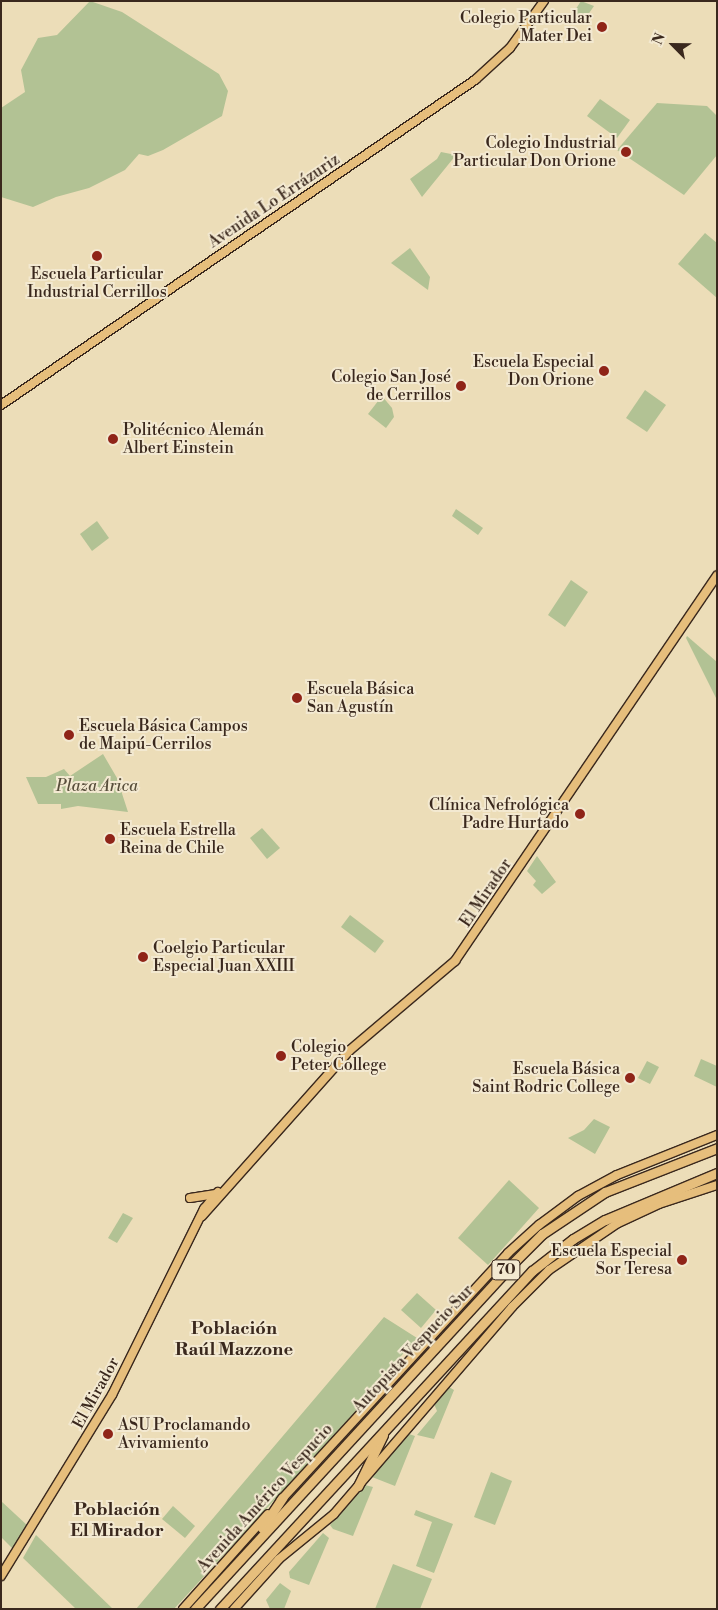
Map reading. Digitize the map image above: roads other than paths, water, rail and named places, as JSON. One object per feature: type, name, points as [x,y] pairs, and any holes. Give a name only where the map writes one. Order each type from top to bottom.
[{"type":"highway","name":"Autopista Vespucio Sur","points":[[195,1609],[244,1553],[542,1234],[579,1207],[612,1188],[717,1148]]},
{"type":"highway","name":"Autopista Vespucio Sur","points":[[220,1609],[511,1291],[552,1255],[617,1214],[717,1173]]},
{"type":"highway","points":[[699,1180],[717,1177]]},
{"type":"highway","points":[[358,1486],[392,1420]]},
{"type":"highway","points":[[244,1553],[283,1497]]},
{"type":"main road","name":"Avenida Lo Errázuriz","points":[[1,405],[475,80],[510,48],[544,1]]},
{"type":"main road","name":"El Mirador","points":[[202,1216],[350,1050],[455,961],[717,576]]},
{"type":"main road","name":"Avenida Américo Vespucio","points":[[183,1609],[283,1497],[508,1253],[539,1225],[602,1182],[717,1135]]},
{"type":"main road","name":"El Mirador","points":[[1,1576],[116,1388],[202,1216],[216,1194],[230,1184]]},
{"type":"main road","points":[[234,1609],[270,1568],[328,1520],[512,1307],[549,1270],[618,1223],[659,1204],[717,1185]]},
{"type":"main road","points":[[190,1198],[216,1194]]},
{"type":"place","name":"Colegio Particular Mater Dei","points":[[602,27]]},
{"type":"place","name":"Colegio Industrial Particular Don Orione","points":[[626,152]]},
{"type":"place","name":"Escuela Particular Industrial Cerrillos","points":[[97,256]]},
{"type":"place","name":"Escuela Especial Don Orione","points":[[604,371]]},
{"type":"place","name":"Colegio San José de Cerrillos","points":[[461,386]]},
{"type":"place","name":"Politécnico Alemán Albert Einstein","points":[[113,439]]},
{"type":"place","name":"Escuela Básica San Agustín","points":[[297,698]]},
{"type":"place","name":"Escuela Básica Campos de Maipú-Cerrilos","points":[[69,735]]},
{"type":"place","name":"Clínica Nefrológica Padre Hurtado","points":[[580,814]]},
{"type":"place","name":"Escuela Estrella Reina de Chile","points":[[110,839]]},
{"type":"place","name":"Coelgio Particular Especial Juan XXIII","points":[[143,957]]},
{"type":"place","name":"Colegio Peter College","points":[[281,1056]]},
{"type":"place","name":"Escuela Básica Saint Rodric College","points":[[630,1078]]},
{"type":"place","name":"Escuela Especial Sor Teresa","points":[[682,1260]]},
{"type":"place","name":"ASU Proclamando Avivamiento","points":[[108,1434]]},
{"type":"district","name":"Población Raúl Mazzone","points":[[234,1340]]},
{"type":"district","name":"Población El Mirador","points":[[117,1521]]},
{"type":"park label","name":"Plaza Arica","points":[[97,786]]}]
